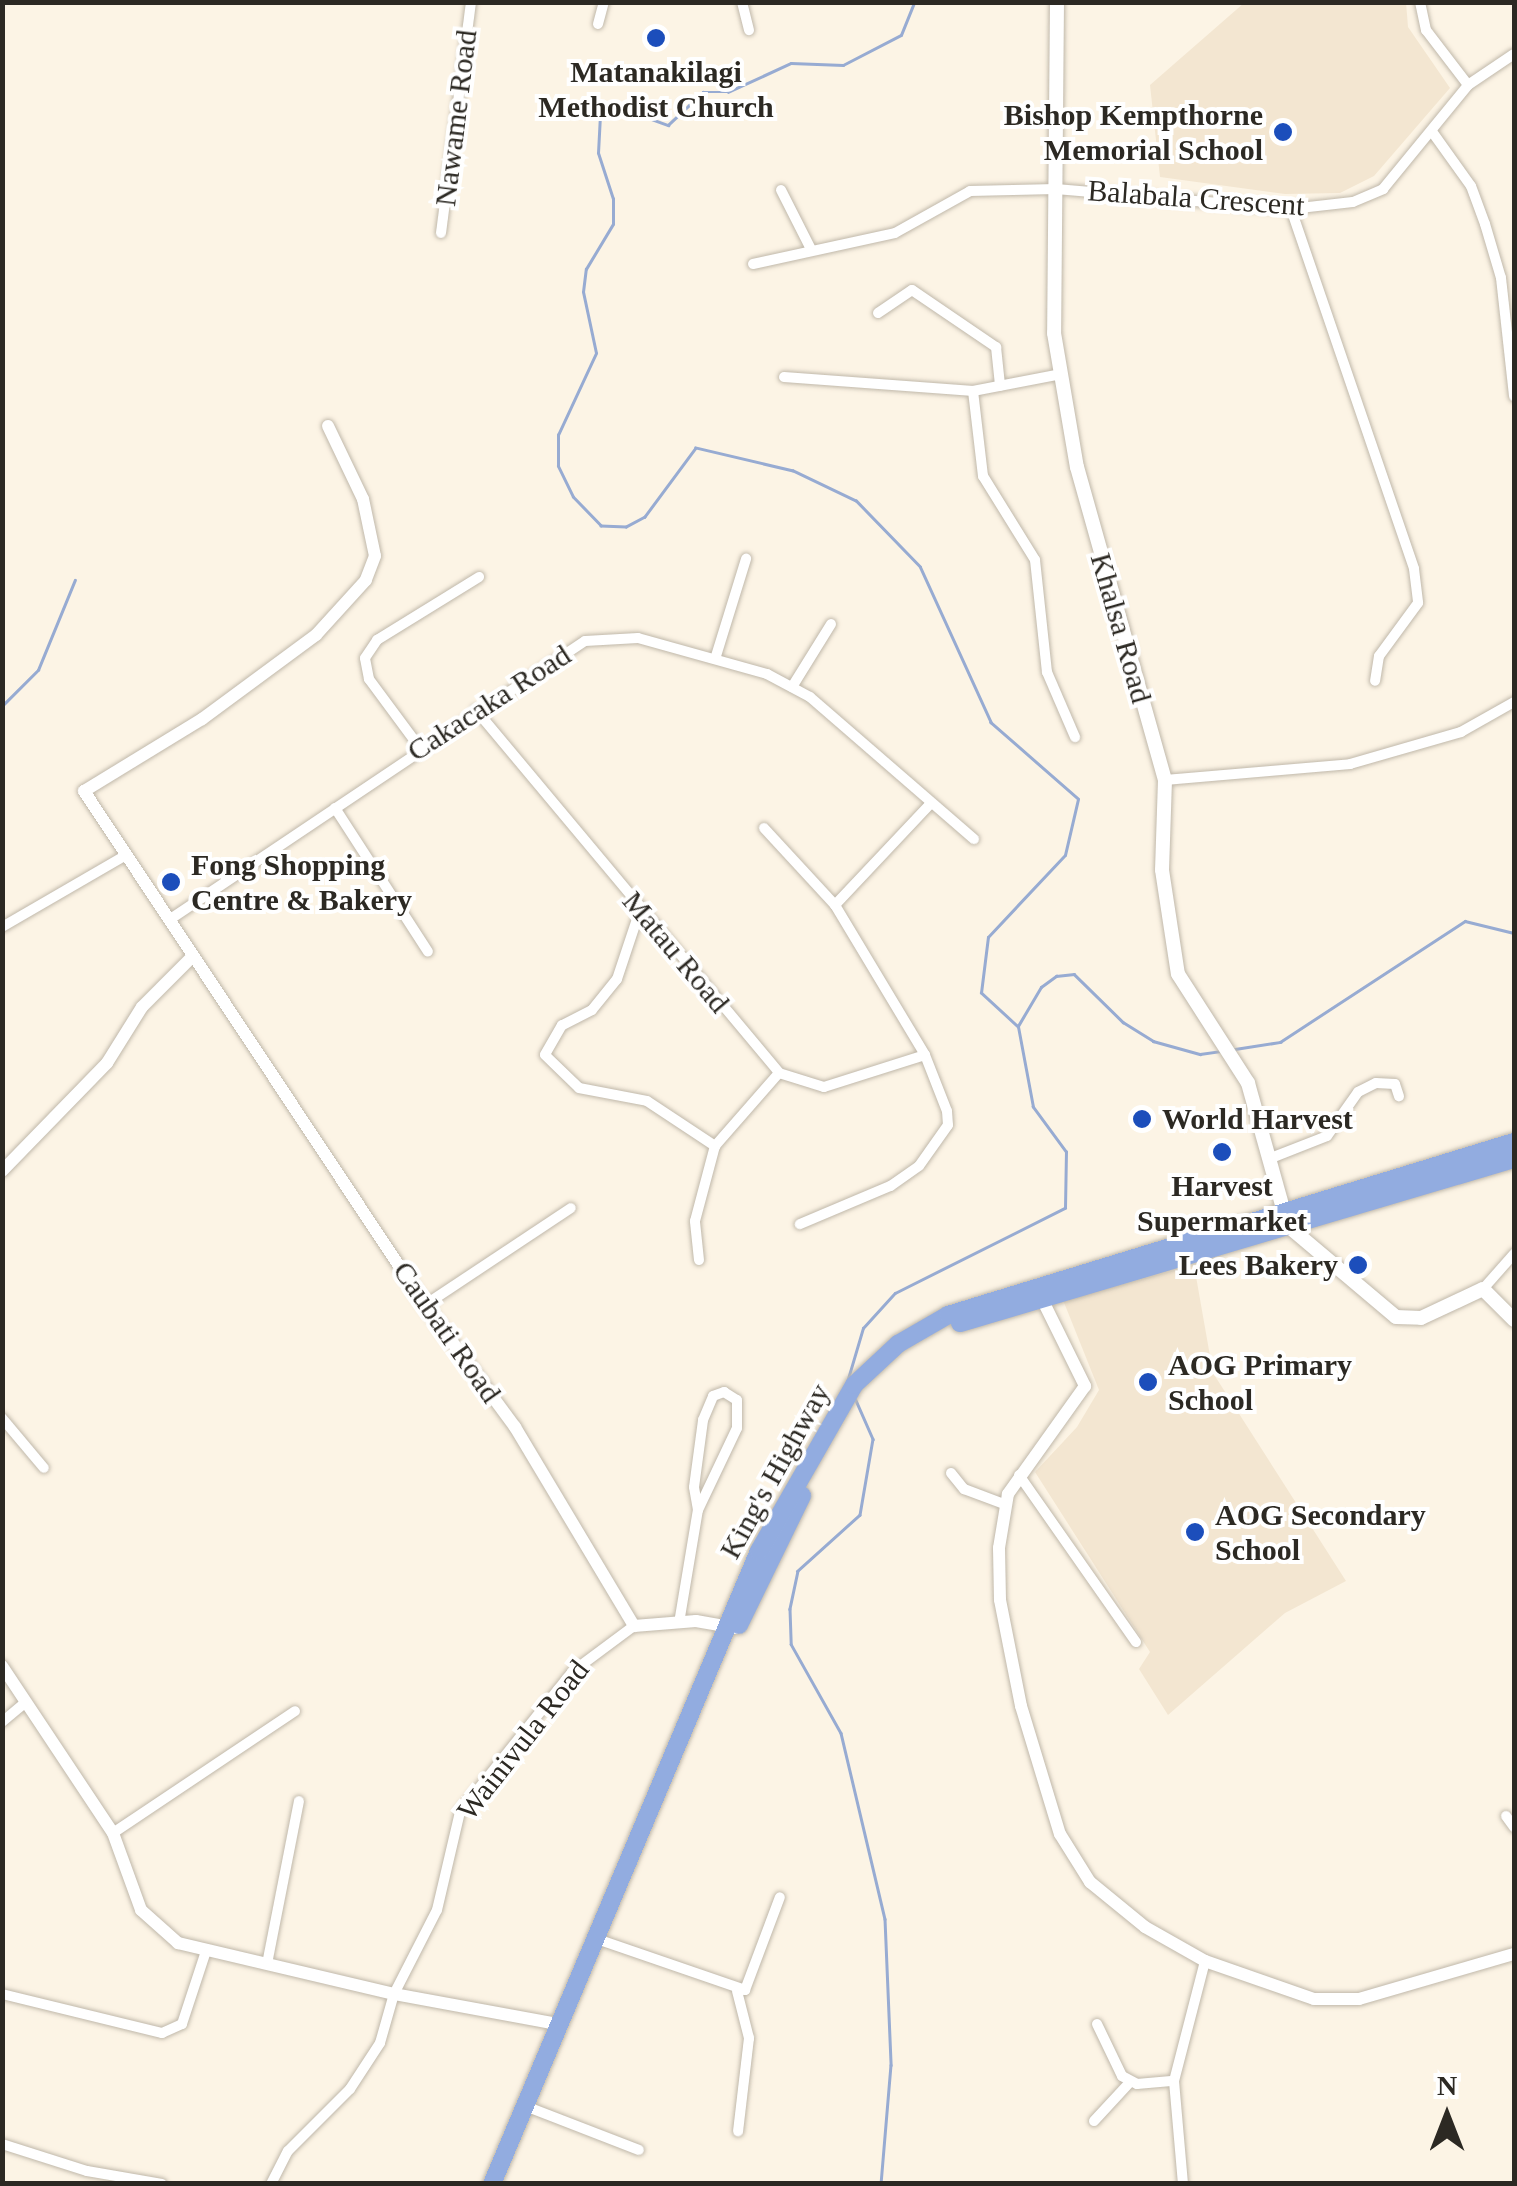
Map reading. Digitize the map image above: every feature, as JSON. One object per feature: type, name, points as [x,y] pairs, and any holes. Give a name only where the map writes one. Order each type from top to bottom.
[{"type":"highway","name":"King's Highway","points":[[1286,1218],[1514,1142]]},
{"type":"highway","name":"King's Highway","points":[[492,2184],[530,2108],[732,1627],[845,1405],[858,1389],[929,1338],[1038,1290],[1286,1218],[1514,1159]]},
{"type":"highway","name":"King's Highway","points":[[505,2184],[558,2024],[599,1940]]},
{"type":"main road","name":"Khalsa Road","points":[[1055,3],[1056,189],[1051,270],[1061,374],[1078,467],[1164,780],[1168,936],[1188,997],[1227,1050],[1252,1094],[1286,1218]]},
{"type":"main road","points":[[1286,1218],[1369,1300],[1396,1316],[1421,1318],[1483,1289],[1514,1320]]},
{"type":"street","name":"Nawame Road","points":[[441,234],[471,2]]},
{"type":"street","points":[[598,24],[604,2]]},
{"type":"street","points":[[742,2],[748,30]]},
{"type":"street","points":[[1420,2],[1426,30],[1468,84]]},
{"type":"street","name":"Balabala Crescent","points":[[753,264],[895,233],[970,190],[1056,189],[1291,209],[1353,202],[1383,189],[1468,84],[1514,54]]},
{"type":"street","points":[[1433,132],[1471,186],[1485,224],[1501,278],[1514,396]]},
{"type":"street","points":[[781,190],[812,251]]},
{"type":"street","points":[[1291,209],[1414,569],[1418,603],[1379,656],[1375,681]]},
{"type":"street","points":[[878,313],[912,290],[996,347],[1000,386]]},
{"type":"street","points":[[784,377],[973,391],[1061,374]]},
{"type":"street","points":[[973,391],[983,476],[1035,560],[1047,672],[1075,737]]},
{"type":"street","name":"Caubati Road","points":[[328,426],[363,499],[375,556],[366,580],[316,635],[202,719],[84,792],[425,1304],[546,1474],[634,1626]]},
{"type":"street","points":[[716,656],[746,558]]},
{"type":"street","points":[[420,748],[369,680],[366,658],[377,640],[479,576]]},
{"type":"street","points":[[792,687],[831,624]]},
{"type":"street","name":"Cakacaka Road","points":[[169,920],[476,710],[586,641],[638,638],[716,656],[792,687],[974,839]]},
{"type":"street","points":[[1164,780],[1350,764],[1461,732],[1514,702]]},
{"type":"street","name":"Matau Road","points":[[476,710],[779,1073]]},
{"type":"street","points":[[835,905],[931,802]]},
{"type":"street","points":[[334,808],[428,952]]},
{"type":"street","points":[[764,828],[835,905],[926,1055],[948,1111],[936,1146],[890,1186],[800,1224]]},
{"type":"street","points":[[2,927],[126,855]]},
{"type":"street","points":[[640,910],[617,979],[592,1010],[562,1025],[546,1054],[579,1088],[647,1101],[716,1146]]},
{"type":"street","points":[[2,1172],[107,1063],[142,1007],[194,956]]},
{"type":"street","points":[[699,1260],[696,1221],[716,1146],[779,1073],[824,1086],[926,1055]]},
{"type":"street","points":[[1271,1158],[1327,1136],[1358,1092],[1376,1083],[1394,1084],[1399,1096]]},
{"type":"street","points":[[425,1304],[571,1208]]},
{"type":"street","points":[[1483,1289],[1514,1254]]},
{"type":"street","points":[[1038,1290],[1084,1386],[1066,1420],[1019,1474],[1004,1504],[1000,1600],[1024,1720],[1060,1834],[1090,1882],[1146,1926],[1206,1961],[1297,1995],[1359,1999],[1514,1954]]},
{"type":"street","points":[[680,1622],[698,1510],[736,1428],[737,1400],[724,1392],[713,1396],[703,1420],[694,1487],[698,1510]]},
{"type":"street","points":[[2,1418],[44,1468]]},
{"type":"street","points":[[951,1473],[964,1490],[1004,1504]]},
{"type":"street","points":[[1019,1474],[1136,1642]]},
{"type":"street","points":[[634,1626],[680,1622],[732,1627]]},
{"type":"street","name":"Wainivula Road","points":[[271,2184],[288,2151],[360,2074],[380,2042],[394,1994],[437,1910],[460,1812],[572,1672],[634,1626]]},
{"type":"street","points":[[2,1666],[113,1833],[141,1910],[178,1942],[206,1954],[558,2024]]},
{"type":"street","points":[[2,1722],[26,1702]]},
{"type":"street","points":[[113,1833],[295,1711]]},
{"type":"street","points":[[268,1964],[300,1802]]},
{"type":"street","points":[[1506,1816],[1514,1826]]},
{"type":"street","points":[[599,1940],[737,1991],[752,1984],[780,1896]]},
{"type":"street","points":[[2,1994],[162,2033],[182,2024],[206,1954]]},
{"type":"street","points":[[1183,2184],[1174,2080],[1206,1961]]},
{"type":"street","points":[[737,1991],[749,2038],[738,2131]]},
{"type":"street","points":[[1097,2024],[1131,2081]]},
{"type":"street","points":[[1094,2121],[1131,2081],[1174,2080]]},
{"type":"street","points":[[530,2108],[640,2150]]},
{"type":"street","points":[[2,2144],[87,2171],[162,2184]]},
{"type":"shaded area","name":"Bishop Kempthorne Memorial School","points":[[1406,2],[1408,27],[1450,88],[1374,176],[1340,193],[1285,194],[1160,177],[1150,85],[1244,3]]},
{"type":"shaded area","name":"AOG Secondary School","points":[[1194,1265],[1213,1373],[1346,1581],[1285,1613],[1168,1715],[1139,1669],[1150,1652],[1035,1472],[1077,1427],[1099,1390],[1063,1300]]},
{"type":"waterway","points":[[847,1382],[863,1328],[895,1293],[1065,1208],[1066,1152],[1033,1107],[1018,1027],[981,993],[988,937],[1065,855],[1078,799],[991,723],[920,567],[856,501],[793,471],[696,448],[645,517],[626,527],[601,526],[573,497],[558,466],[558,435],[596,353],[583,292],[586,269],[613,224],[613,199],[598,153],[600,115],[613,105],[668,125],[703,92],[728,92],[791,63],[843,65],[901,35],[914,2]]},
{"type":"waterway","points":[[2,706],[38,670],[75,580]]},
{"type":"waterway","points":[[1235,1049],[1280,1042],[1465,921],[1514,933]]},
{"type":"waterway","points":[[1018,1026],[1041,987],[1056,976],[1074,974],[1123,1022],[1153,1041],[1200,1054],[1222,1051]]},
{"type":"waterway","points":[[855,1398],[873,1439],[860,1515],[798,1571],[790,1609],[791,1644],[841,1733],[885,1919],[891,2065],[881,2184]]},
{"type":"place","name":"Matanakilagi Methodist Church","points":[[656,38]]},
{"type":"place","name":"Bishop Kempthorne Memorial School","points":[[1283,132]]},
{"type":"place","name":"Fong Shopping Centre & Bakery","points":[[171,882]]},
{"type":"place","name":"World Harvest","points":[[1142,1119]]},
{"type":"place","name":"Harvest Supermarket","points":[[1222,1152]]},
{"type":"place","name":"Lees Bakery","points":[[1358,1265]]},
{"type":"place","name":"AOG Primary School","points":[[1148,1382]]},
{"type":"place","name":"AOG Secondary School","points":[[1195,1532]]}]
